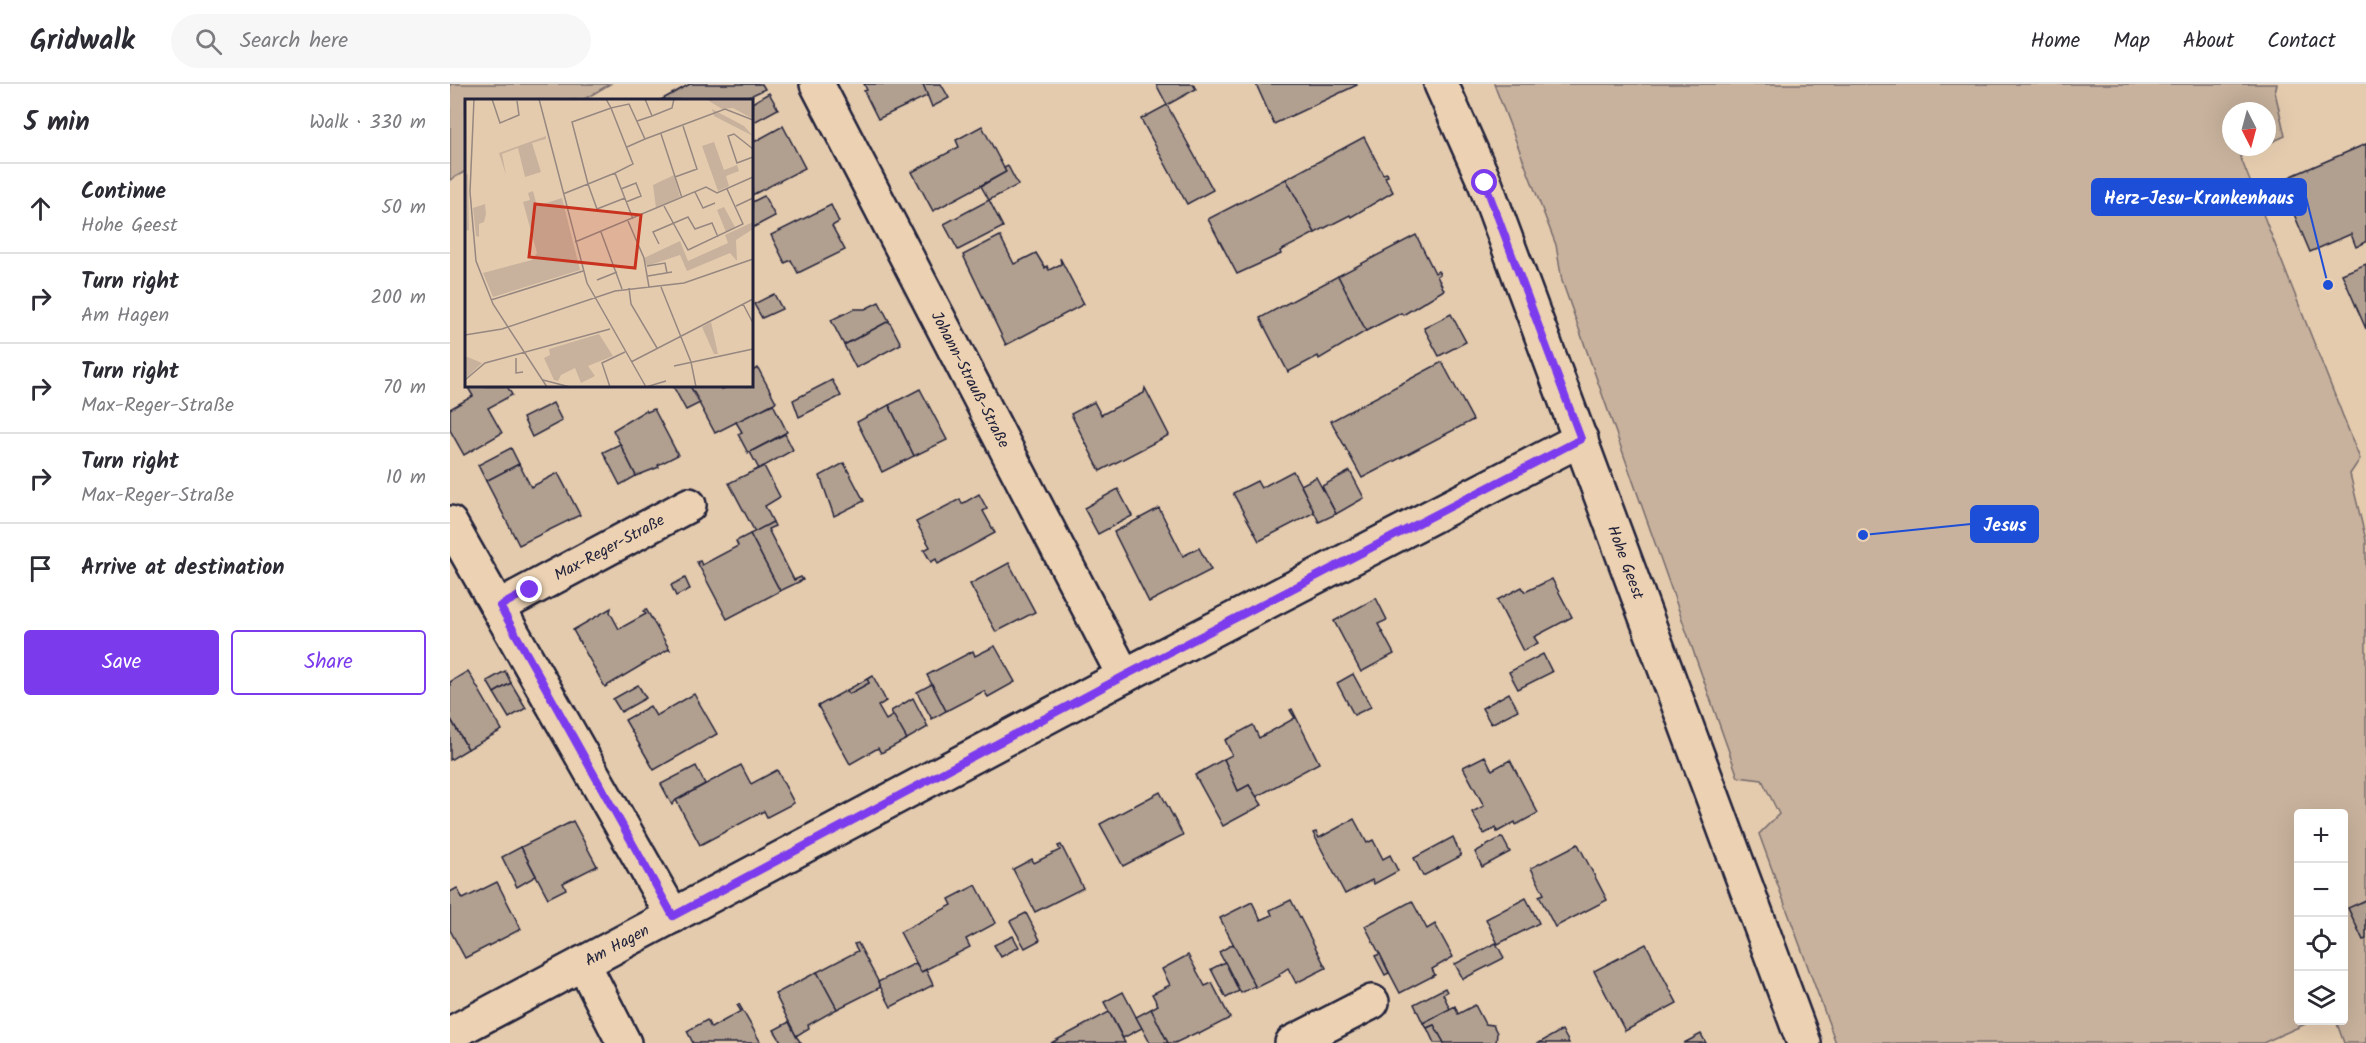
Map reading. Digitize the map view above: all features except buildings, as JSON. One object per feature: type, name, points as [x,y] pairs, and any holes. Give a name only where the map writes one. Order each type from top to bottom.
[{"type":"street","name":"Johann-Strauß-Straße","points":[[817,84],[1124,676]]},
{"type":"street","name":"Hohe Geest","points":[[1442,84],[1485,183],[1804,1043]]},
{"type":"street","name":"Am Hagen","points":[[450,1034],[1124,676],[1581,439]]},
{"type":"street","name":"Max-Reger-Straße","points":[[500,606],[689,505]]},
{"type":"street","points":[[450,523],[500,606],[673,916]]},
{"type":"street","points":[[583,963],[624,1043]]},
{"type":"street","points":[[1292,1043],[1372,1002]]},
{"type":"shaded area","points":[[450,84],[610,84],[585,99],[465,99],[465,172],[450,180]]},
{"type":"shaded area","points":[[1494,84],[2277,84],[2275,92],[2285,136],[2276,140],[2276,102],[2222,102],[2222,156],[2240,156],[2360,459],[2350,474],[2366,540],[2366,1043],[2344,1043],[2337,1025],[2348,1025],[2348,809],[2294,809],[2294,1025],[2303,1025],[2263,1043],[1836,1043],[1759,834],[1779,814],[1762,780],[1738,777],[1562,281],[1556,245]]},
{"type":"place","name":"Herz-Jesu-Krankenhaus","points":[[2328,285]]},
{"type":"place","name":"Jesus","points":[[1863,535]]},
{"type":"route","points":[[530,590],[500,606],[673,916],[1124,676],[1581,439],[1485,183]]}]
